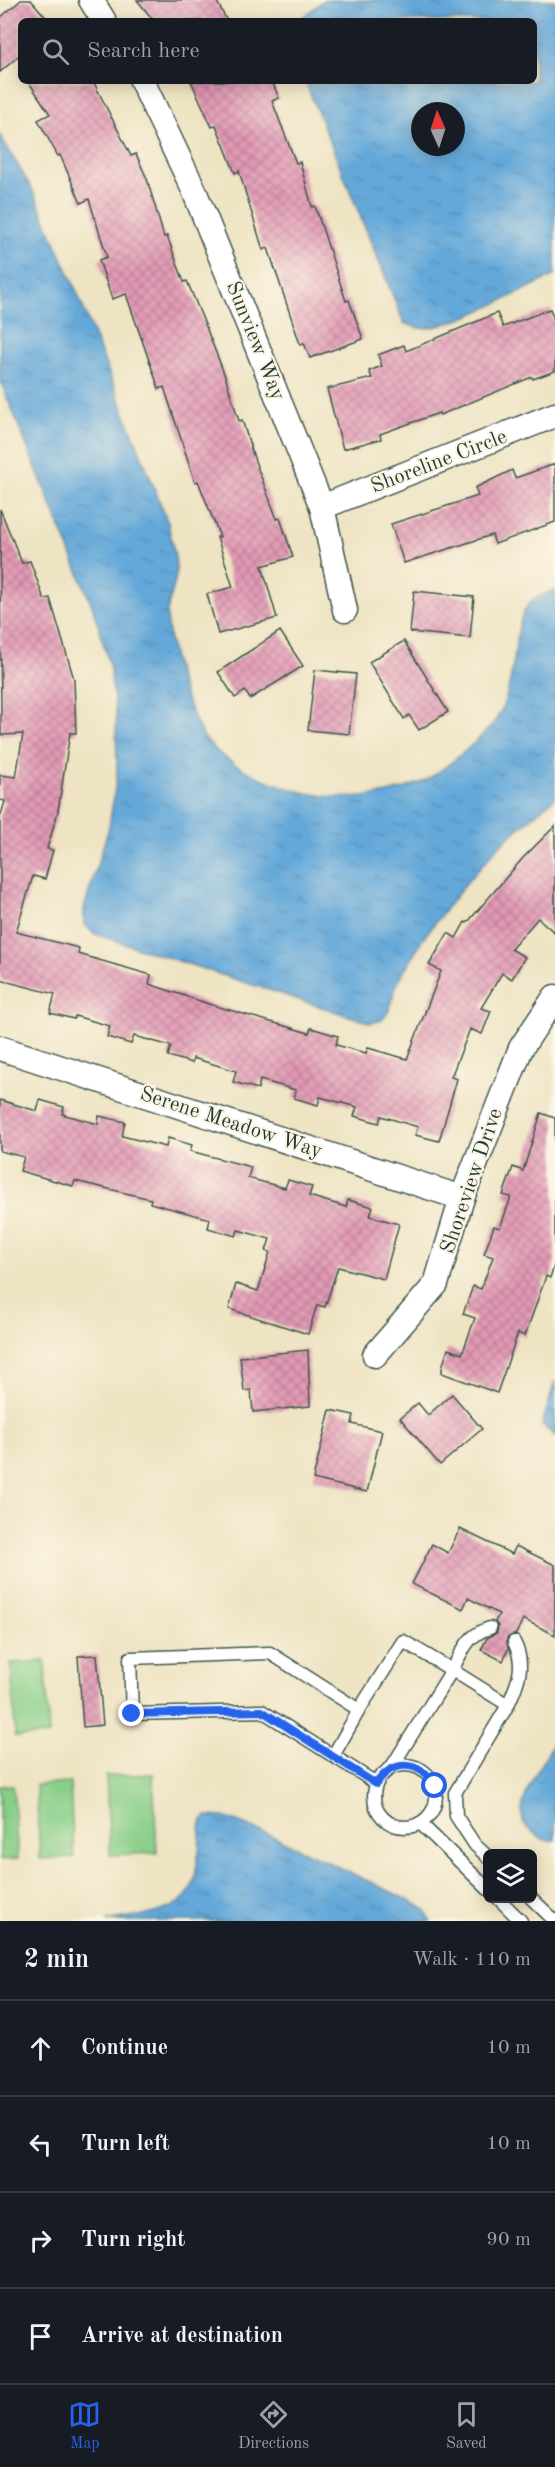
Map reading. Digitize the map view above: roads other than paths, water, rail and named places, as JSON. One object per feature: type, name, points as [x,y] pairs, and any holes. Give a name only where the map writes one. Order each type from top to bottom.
[{"type":"street","points":[[91,0],[102,18]]},
{"type":"street","name":"Sunview Way","points":[[143,84],[194,188],[322,507],[345,610]]},
{"type":"street","name":"Shoreline Circle","points":[[322,507],[555,415]]},
{"type":"street","name":"Shoreview Drive","points":[[375,1354],[436,1284],[462,1198],[521,1048],[555,997]]},
{"type":"street","name":"Serene Meadow Way","points":[[0,1048],[462,1198]]},
{"type":"lane","points":[[391,1768],[401,1765],[422,1770],[435,1786],[436,1797],[429,1816],[420,1823],[402,1827],[384,1819],[374,1803],[376,1784],[391,1768],[469,1639],[477,1632],[490,1628]]},
{"type":"lane","points":[[333,1756],[403,1641],[508,1705]]},
{"type":"lane","points":[[483,1852],[475,1845],[456,1816],[455,1793],[508,1705],[518,1684],[521,1665],[514,1642]]},
{"type":"lane","points":[[359,1710],[270,1653],[130,1658],[132,1714],[262,1711],[376,1784]]},
{"type":"lane","points":[[436,1797],[455,1793]]},
{"type":"lane","points":[[420,1823],[483,1884]]},
{"type":"lane","points":[[502,1903],[520,1921]]},
{"type":"lane","points":[[535,1903],[555,1921]]},
{"type":"water","points":[[324,0],[555,0],[555,275],[456,321],[423,328],[404,323],[306,84],[537,84],[537,18],[302,18]]},
{"type":"water","points":[[0,135],[32,189],[77,292],[168,523],[176,567],[167,616],[173,657],[196,722],[204,737],[215,750],[246,771],[264,779],[302,792],[321,795],[369,796],[422,782],[459,756],[492,725],[507,695],[516,641],[524,611],[533,599],[555,590],[555,798],[502,843],[467,882],[424,937],[396,986],[389,1011],[382,1020],[371,1023],[95,934],[84,924],[84,908],[109,827],[117,775],[116,714],[109,663],[93,608],[0,380]]},
{"type":"water","points":[[555,1381],[555,1436],[542,1425]]},
{"type":"water","points":[[555,1741],[555,1840],[545,1840],[526,1826],[522,1818],[522,1808],[531,1783]]},
{"type":"water","points":[[208,1816],[224,1817],[268,1834],[402,1897],[425,1909],[431,1921],[106,1921],[165,1910],[184,1898],[194,1882],[202,1820]]}]
